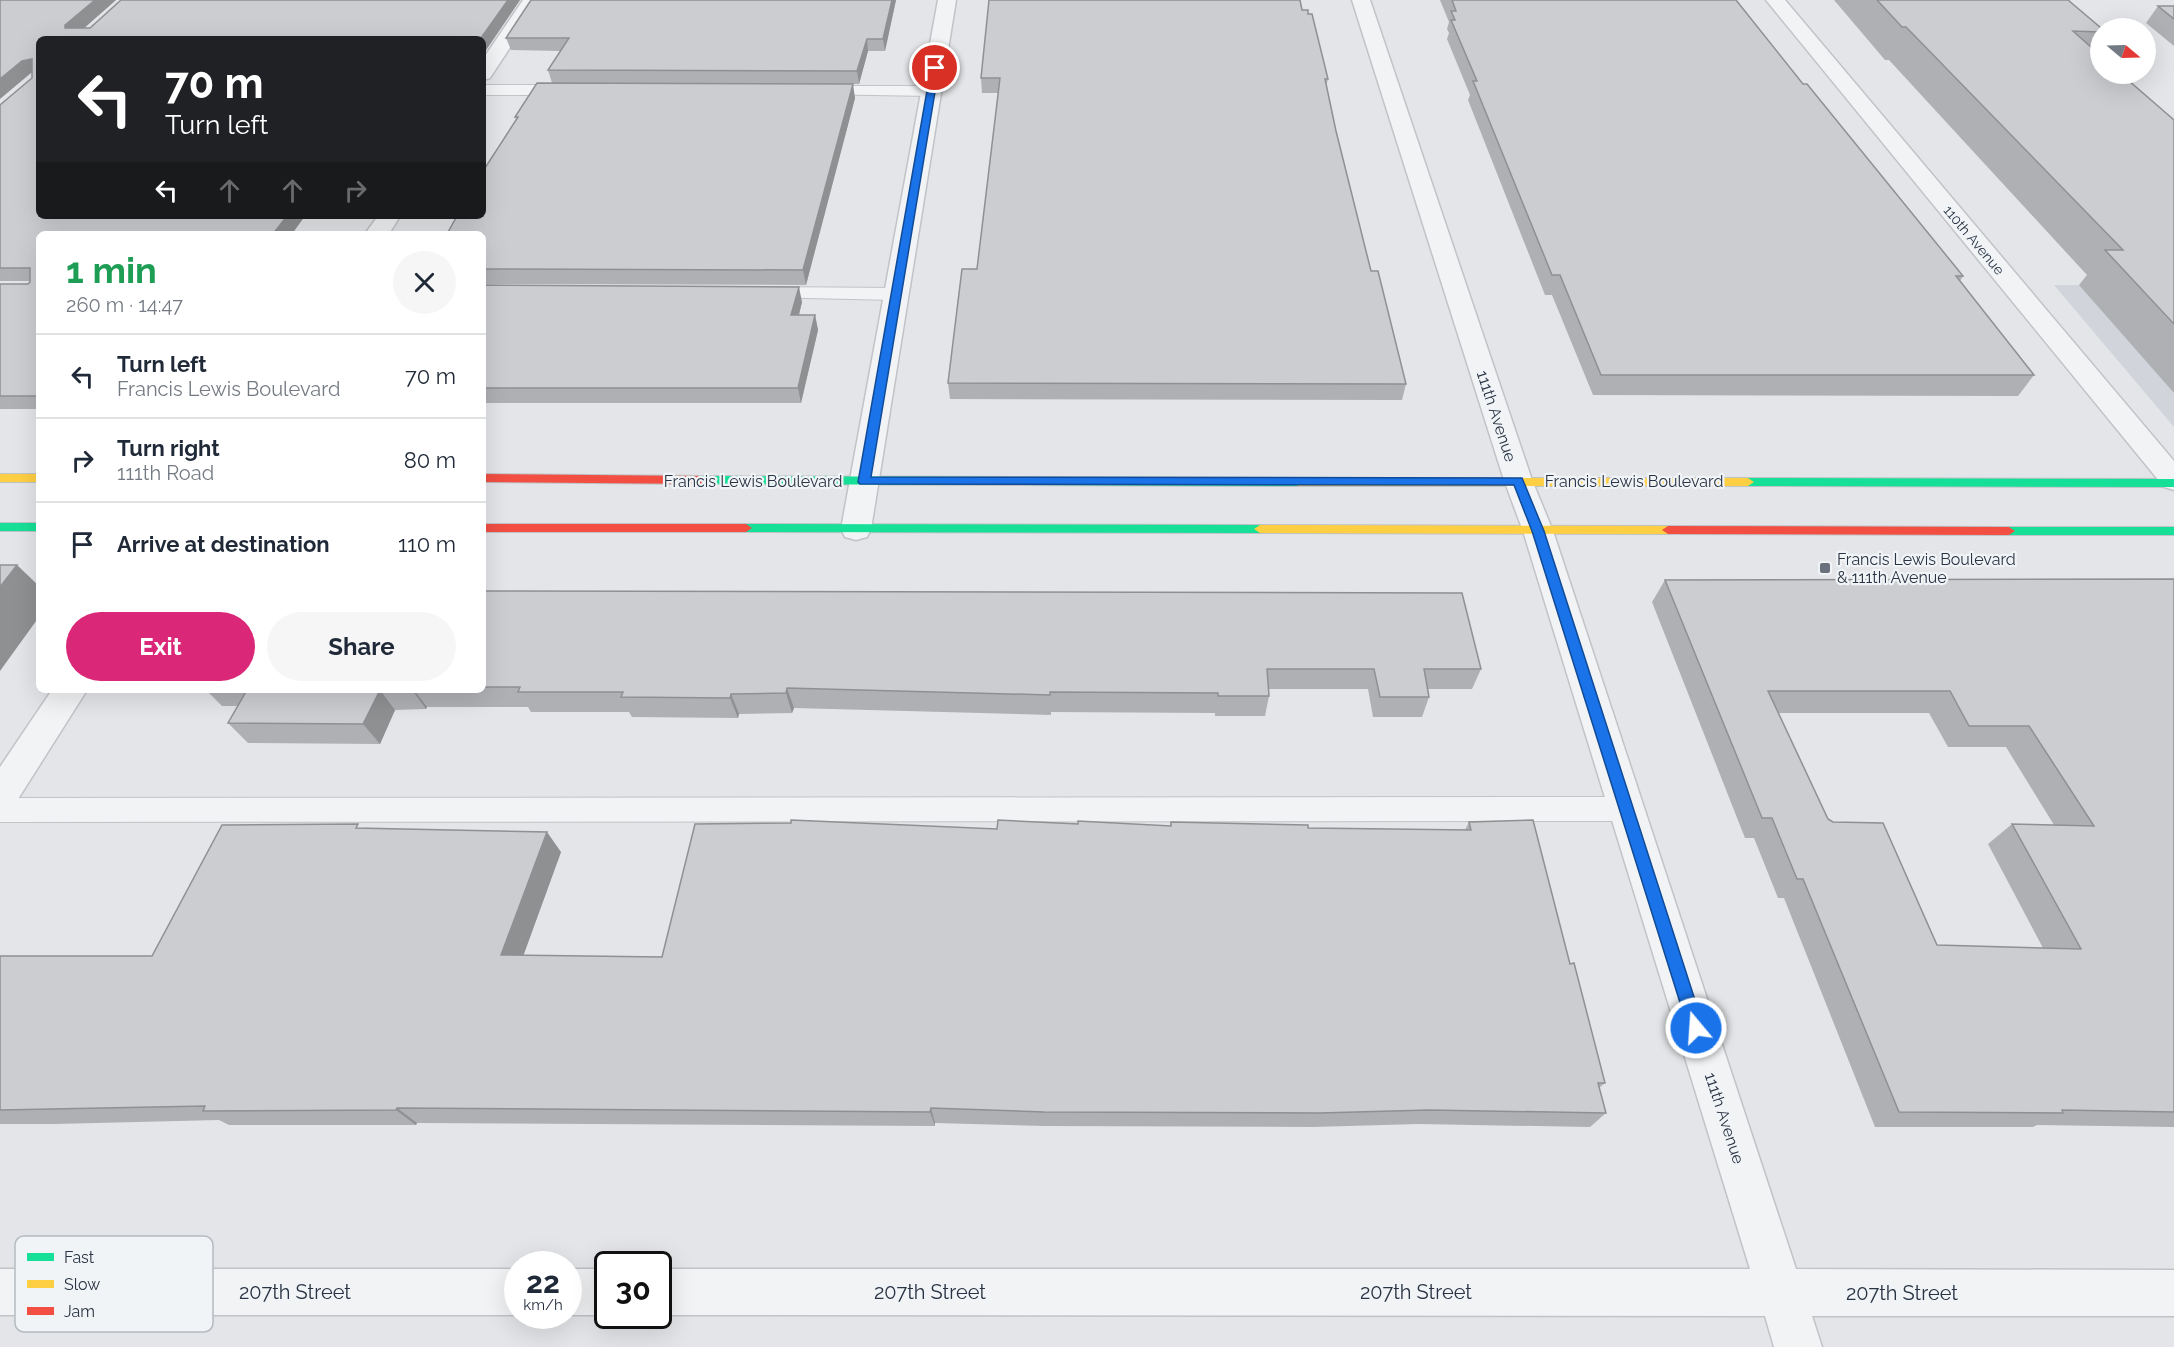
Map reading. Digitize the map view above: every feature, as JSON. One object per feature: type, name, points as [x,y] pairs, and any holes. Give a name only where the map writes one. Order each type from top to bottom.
[{"type":"main road","points":[[0,478],[36,478]]},
{"type":"main road","name":"Francis Lewis Boulevard","points":[[486,478],[864,482],[1518,480],[2174,482]]},
{"type":"main road","points":[[0,527],[36,527]]},
{"type":"main road","points":[[486,528],[2174,531]]},
{"type":"street","points":[[486,70],[532,0]]},
{"type":"street","points":[[856,529],[947,0]]},
{"type":"street","name":"111th Avenue","points":[[1361,0],[1518,480],[1538,531],[1798,1347]]},
{"type":"street","name":"110th Avenue","points":[[1775,0],[2174,482]]},
{"type":"street","points":[[0,796],[68,693]]},
{"type":"street","name":"207th Street","points":[[213,1292],[504,1292]]},
{"type":"street","name":"207th Street","points":[[672,1292],[2174,1293]]},
{"type":"lane","points":[[486,90],[585,90]]},
{"type":"lane","points":[[806,91],[931,91]]},
{"type":"lane","points":[[752,293],[896,294]]},
{"type":"lane","points":[[0,810],[1626,809]]},
{"type":"shaded area","points":[[2054,285],[2174,285],[2174,427]]},
{"type":"building","points":[[0,0],[95,0],[65,25],[65,28],[90,28],[121,0],[508,0],[482,36],[36,36],[36,219],[285,219],[275,231],[36,231],[36,396],[0,396],[0,284],[28,284],[30,268],[0,268],[0,105],[32,78],[32,59],[22,61],[0,79]]},
{"type":"building","points":[[531,0],[892,0],[883,39],[867,39],[857,71],[548,70],[569,38],[506,38]]},
{"type":"building","points":[[989,0],[1300,0],[1302,10],[1308,10],[1308,14],[1312,14],[1328,79],[1325,79],[1336,131],[1371,271],[1378,271],[1406,384],[948,383],[962,269],[977,269],[1000,78],[981,78]]},
{"type":"building","points":[[1452,0],[1736,0],[1963,276],[1956,276],[2034,375],[1601,375],[1560,275],[1552,275],[1473,81],[1477,81],[1451,20],[1455,20],[1451,11],[1456,11]]},
{"type":"building","points":[[1877,0],[2068,0],[2090,19],[2090,32],[2073,31],[2090,46],[2090,84],[2133,84],[2174,120],[2174,324],[2105,250],[2123,250],[1906,27],[1902,27]]},
{"type":"building","points":[[2158,6],[2174,6],[2174,19]]},
{"type":"building","points":[[537,83],[853,84],[803,270],[486,269],[486,231],[449,231],[455,219],[486,219],[486,166],[518,117],[515,117]]},
{"type":"building","points":[[486,285],[799,287],[791,315],[815,315],[798,388],[486,388]]},
{"type":"building","points":[[0,565],[17,565],[0,587]]},
{"type":"building","points":[[2174,579],[2174,1112],[2062,1110],[2063,1113],[1899,1112],[1803,879],[1797,879],[1772,818],[1762,818],[1665,580]],"holes":[[[1768,691],[1950,691],[1969,726],[2029,726],[2094,826],[2012,824],[2081,949],[1937,945],[1883,823],[1833,822],[1828,819]]]},
{"type":"building","points":[[486,591],[1462,593],[1481,669],[1424,669],[1429,697],[1380,697],[1374,669],[1267,669],[1269,696],[1218,696],[1218,693],[1050,692],[1050,695],[787,688],[786,693],[731,694],[730,698],[621,697],[623,692],[518,692],[520,687],[486,687]]},
{"type":"building","points":[[245,693],[378,693],[363,724],[228,723]]},
{"type":"building","points":[[791,820],[997,829],[998,820],[1171,826],[1171,822],[1308,825],[1308,828],[1471,830],[1469,822],[1533,820],[1570,964],[1574,963],[1605,1083],[1598,1083],[1606,1113],[1429,1110],[1319,1113],[1044,1112],[931,1108],[930,1112],[397,1108],[396,1110],[203,1111],[205,1106],[0,1110],[0,956],[152,956],[222,825],[358,824],[356,828],[547,832],[501,955],[662,957],[695,824],[791,823]]},
{"type":"traffic: fast","points":[[701,480],[1298,482]]},
{"type":"traffic: fast","points":[[1748,482],[2174,483]]},
{"type":"traffic: fast","points":[[0,527],[36,527]]},
{"type":"traffic: fast","points":[[746,528],[1260,529]]},
{"type":"traffic: fast","points":[[2009,531],[2174,531]]},
{"type":"traffic: slow","points":[[0,478],[36,478]]},
{"type":"traffic: slow","points":[[1298,482],[1748,482]]},
{"type":"traffic: slow","points":[[1260,529],[1668,530]]},
{"type":"traffic: jam","points":[[486,478],[701,480]]},
{"type":"traffic: jam","points":[[486,528],[746,528]]},
{"type":"traffic: jam","points":[[1668,530],[2009,531]]},
{"type":"place","name":"Francis Lewis Boulevard & 111th Avenue","points":[[1825,568]]},
{"type":"route","points":[[935,68],[864,482],[1518,480],[1538,531],[1696,1028]]}]
